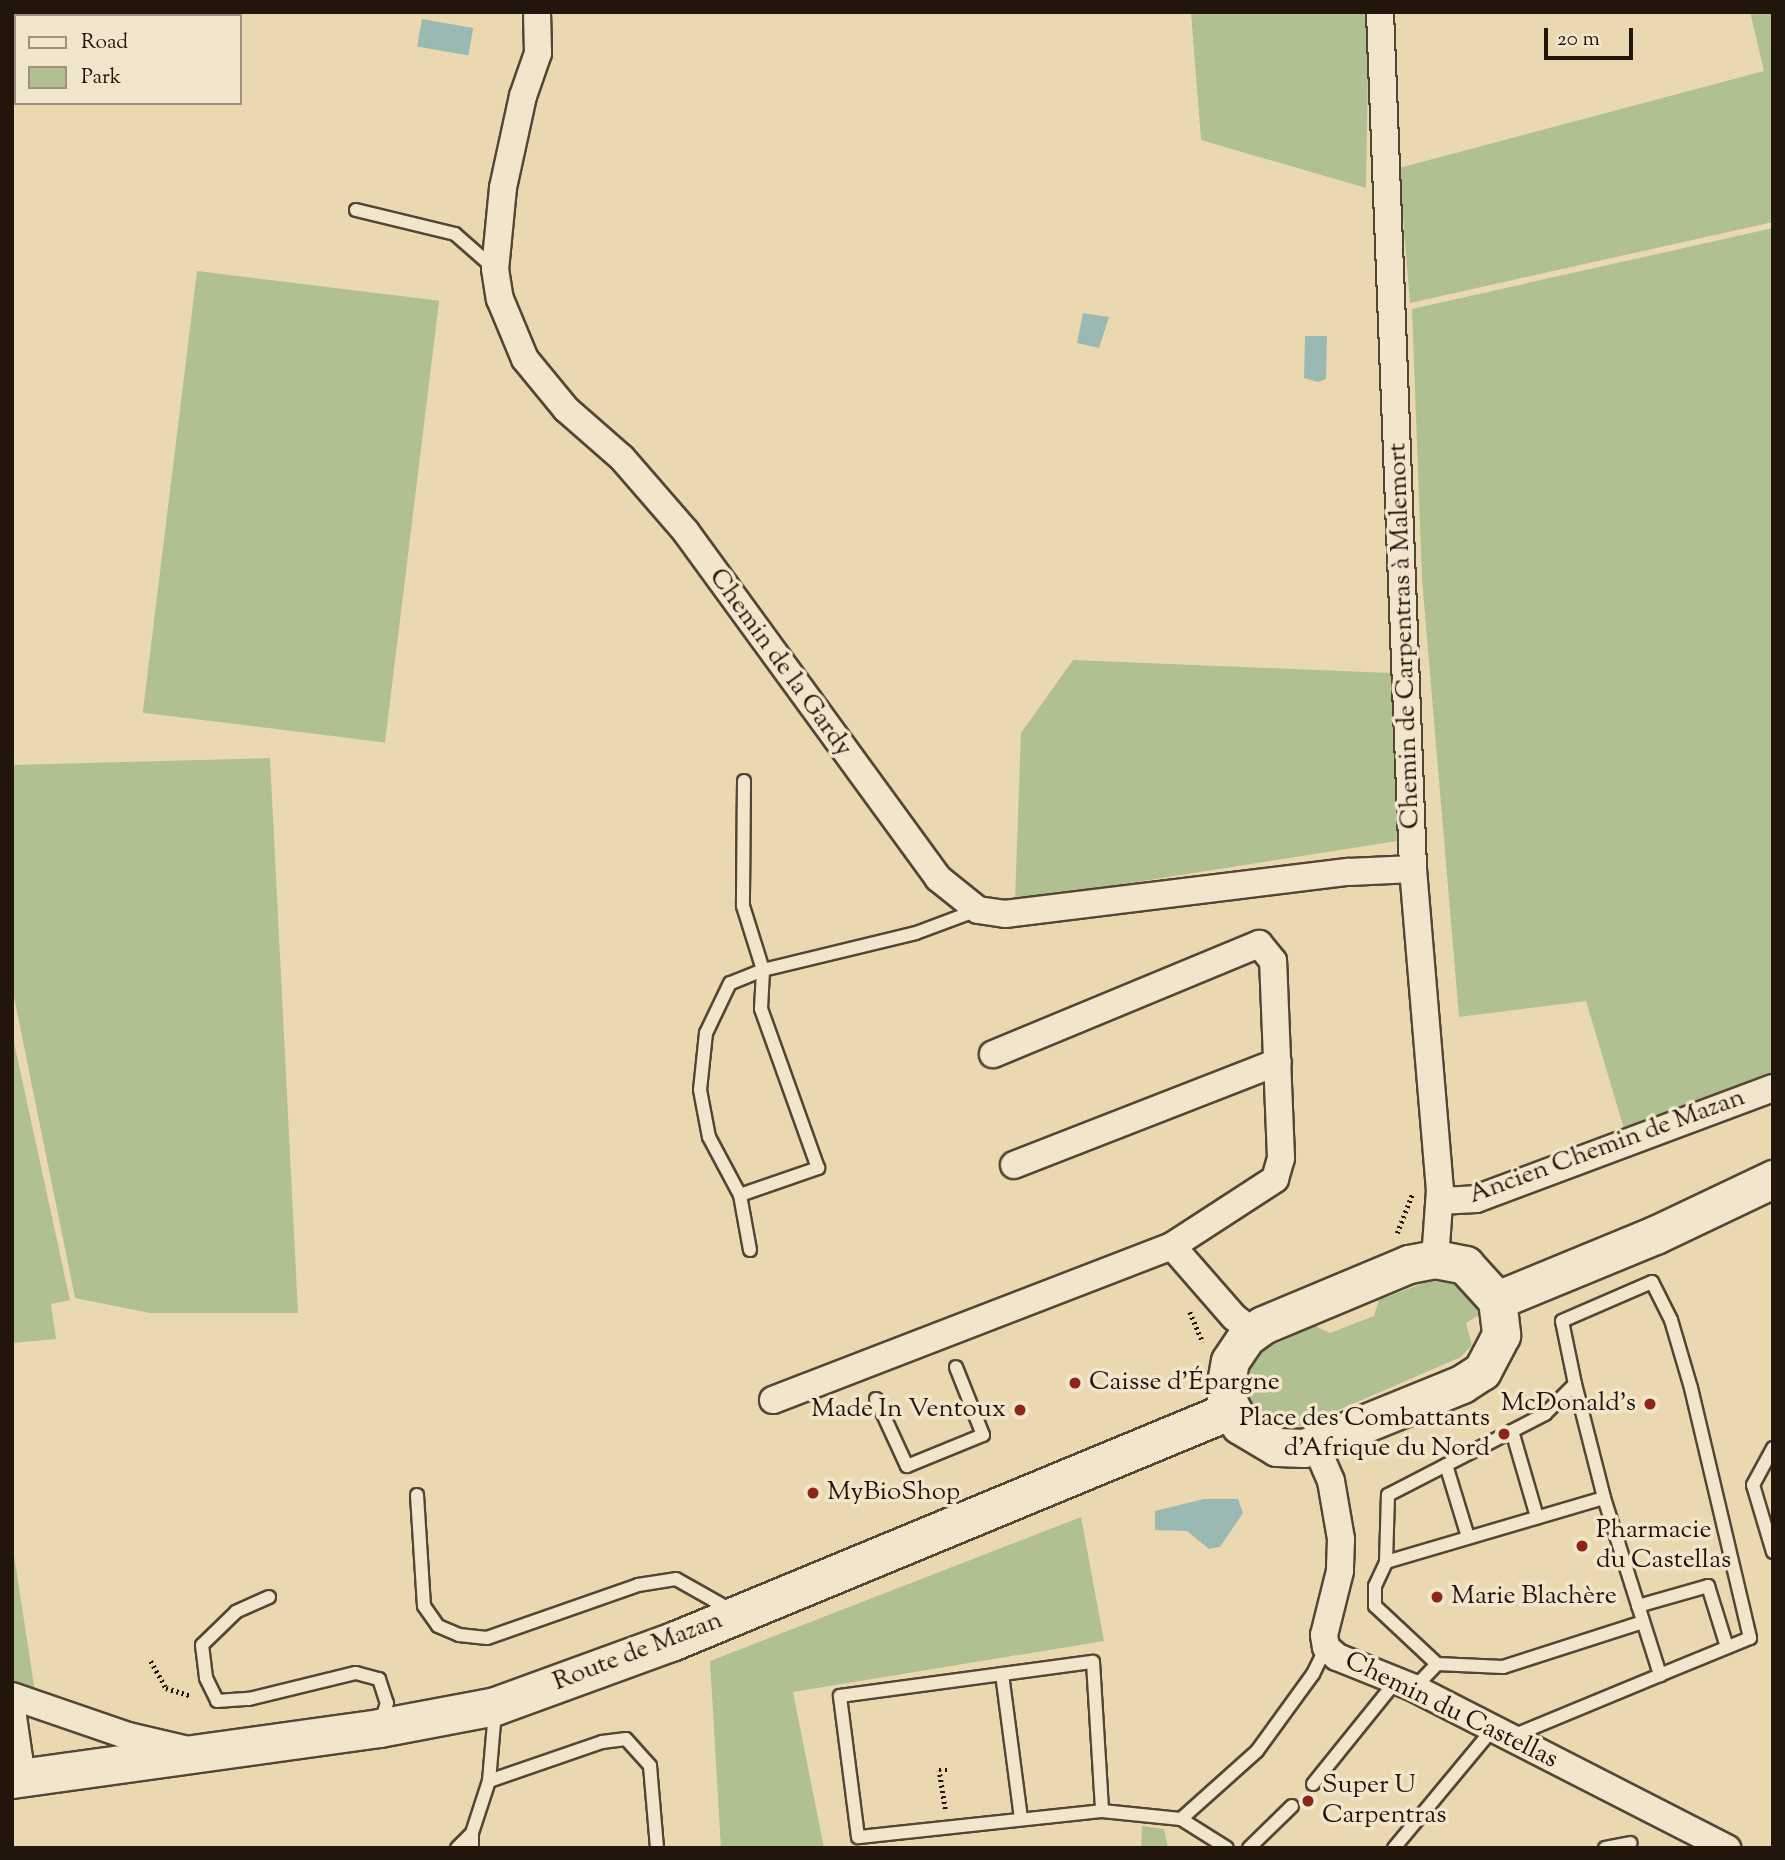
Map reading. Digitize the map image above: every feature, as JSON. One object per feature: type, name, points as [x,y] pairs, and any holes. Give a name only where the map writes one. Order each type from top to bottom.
[{"type":"main road","points":[[1497,1300],[1655,1235],[1773,1179]]},
{"type":"main road","points":[[1655,1235],[1773,1195]]},
{"type":"main road","points":[[1435,1259],[1465,1265],[1497,1300],[1501,1335],[1482,1371],[1451,1388],[1315,1444],[1291,1449],[1262,1442],[1249,1434],[1231,1410],[1226,1383],[1230,1361],[1253,1332],[1409,1264],[1435,1259]]},
{"type":"main road","name":"Route de Mazan","points":[[12,1779],[379,1728],[495,1706],[737,1614],[1231,1410]]},
{"type":"street","name":"Chemin de la Gardy","points":[[537,12],[538,53],[523,96],[503,188],[495,269],[500,299],[525,359],[566,409],[622,458],[686,532],[938,878],[978,910]]},
{"type":"street","name":"Chemin de Carpentras à Malemort","points":[[1380,12],[1413,869],[1440,1196],[1435,1259]]},
{"type":"street","points":[[978,910],[1005,914],[1349,872],[1413,869]]},
{"type":"street","points":[[773,1400],[1172,1246],[1275,1179],[1281,1158],[1273,961],[1259,944],[993,1054]]},
{"type":"street","points":[[1014,1165],[1278,1062]]},
{"type":"street","name":"Ancien Chemin de Mazan","points":[[1440,1196],[1476,1199],[1773,1088]]},
{"type":"street","points":[[1172,1246],[1234,1317],[1253,1332]]},
{"type":"street","name":"Chemin du Castellas","points":[[1315,1444],[1331,1481],[1341,1539],[1340,1571],[1325,1624],[1326,1647],[1337,1657],[1405,1684],[1727,1848]]},
{"type":"street","points":[[12,1696],[128,1735],[202,1752]]},
{"type":"street","points":[[12,1710],[19,1758],[12,1773]]},
{"type":"lane","points":[[356,210],[455,234],[495,269]]},
{"type":"lane","points":[[740,1195],[818,1168],[761,1010],[763,971],[743,906],[744,781]]},
{"type":"lane","points":[[750,1250],[740,1195],[709,1137],[700,1090],[704,1044],[730,983],[763,971],[916,933],[978,910]]},
{"type":"lane","points":[[1394,1848],[1501,1734],[1660,1675],[1750,1638],[1691,1388],[1671,1320],[1652,1282],[1562,1321],[1604,1498],[1660,1675]]},
{"type":"lane","points":[[876,1399],[907,1466],[983,1435],[956,1367]]},
{"type":"lane","points":[[1437,1664],[1376,1606],[1375,1586],[1385,1562],[1388,1494],[1545,1414],[1576,1384]]},
{"type":"lane","points":[[1511,1431],[1537,1517]]},
{"type":"lane","points":[[1773,1448],[1753,1485],[1773,1552]]},
{"type":"lane","points":[[1446,1465],[1468,1537]]},
{"type":"lane","points":[[417,1495],[424,1606],[438,1626],[459,1635],[486,1639],[638,1585],[676,1579],[737,1614]]},
{"type":"lane","points":[[1385,1562],[1604,1498]]},
{"type":"lane","points":[[1638,1606],[1709,1586],[1727,1647]]},
{"type":"lane","points":[[269,1597],[236,1612],[202,1645],[206,1678],[217,1700],[249,1699],[356,1673],[379,1679],[387,1703],[379,1728]]},
{"type":"lane","points":[[1313,1784],[1405,1684],[1437,1664],[1503,1667],[1643,1622]]},
{"type":"lane","points":[[1181,1819],[1257,1751],[1313,1674],[1326,1647]]},
{"type":"lane","points":[[1102,1811],[1093,1662],[840,1696],[858,1837],[1102,1811],[1181,1819],[1227,1848]]},
{"type":"lane","points":[[1002,1674],[1021,1819]]},
{"type":"lane","points":[[472,1848],[472,1832],[489,1781],[495,1706]]},
{"type":"lane","points":[[489,1781],[602,1742],[626,1739],[650,1766],[657,1814],[657,1848]]},
{"type":"lane","points":[[1249,1848],[1292,1806]]},
{"type":"lane","points":[[457,1848],[472,1832]]},
{"type":"lane","points":[[1605,1848],[1631,1843]]},
{"type":"path","points":[[1387,1240],[1396,1235],[1406,1215],[1408,1196],[1440,1196]]},
{"type":"path","points":[[1186,1307],[1202,1335],[1203,1348]]},
{"type":"path","points":[[151,1661],[166,1688],[217,1700]]},
{"type":"path","points":[[947,1827],[939,1770],[949,1770]]},
{"type":"green space","points":[[1191,12],[1369,12],[1366,188],[1201,140]]},
{"type":"green space","points":[[1750,12],[1773,12],[1773,222],[1410,303],[1399,168],[1764,71]]},
{"type":"green space","points":[[1773,228],[1773,1076],[1625,1132],[1586,1001],[1459,1017],[1422,579],[1412,309]]},
{"type":"green space","points":[[197,271],[439,301],[385,742],[143,713]]},
{"type":"green space","points":[[1073,660],[1391,673],[1397,841],[1015,901],[1021,733]]},
{"type":"green space","points":[[270,758],[298,1313],[150,1313],[75,1298],[12,987],[12,765]]},
{"type":"green space","points":[[12,1033],[70,1300],[51,1304],[56,1339],[12,1343]]},
{"type":"green space","points":[[1434,1279],[1453,1284],[1472,1297],[1479,1315],[1466,1323],[1472,1345],[1461,1357],[1302,1426],[1285,1425],[1255,1407],[1247,1393],[1246,1378],[1260,1351],[1315,1326],[1330,1333],[1374,1316],[1379,1300]]},
{"type":"green space","points":[[1081,1517],[1104,1641],[793,1692],[824,1848],[721,1848],[710,1661]]},
{"type":"green space","points":[[12,1542],[35,1692],[12,1682]]},
{"type":"green space","points":[[1142,1826],[1164,1829],[1168,1848],[1130,1848],[1141,1846]]},
{"type":"water","points":[[422,19],[473,28],[468,56],[417,47]]},
{"type":"water","points":[[1083,313],[1109,317],[1099,348],[1077,343]]},
{"type":"water","points":[[1305,336],[1327,336],[1326,379],[1318,382],[1304,378]]},
{"type":"water","points":[[1204,1499],[1238,1499],[1243,1513],[1220,1547],[1209,1549],[1187,1531],[1155,1530],[1155,1511]]},
{"type":"place","name":"Caisse d'Épargne","points":[[1075,1383]]},
{"type":"place","name":"McDonald's","points":[[1650,1404]]},
{"type":"place","name":"Made In Ventoux","points":[[1020,1410]]},
{"type":"place","name":"Place des Combattants d’Afrique du Nord","points":[[1504,1434]]},
{"type":"place","name":"MyBioShop","points":[[813,1493]]},
{"type":"place","name":"Pharmacie du Castellas","points":[[1582,1546]]},
{"type":"place","name":"Marie Blachère","points":[[1437,1597]]},
{"type":"place","name":"Super U Carpentras","points":[[1308,1801]]}]
